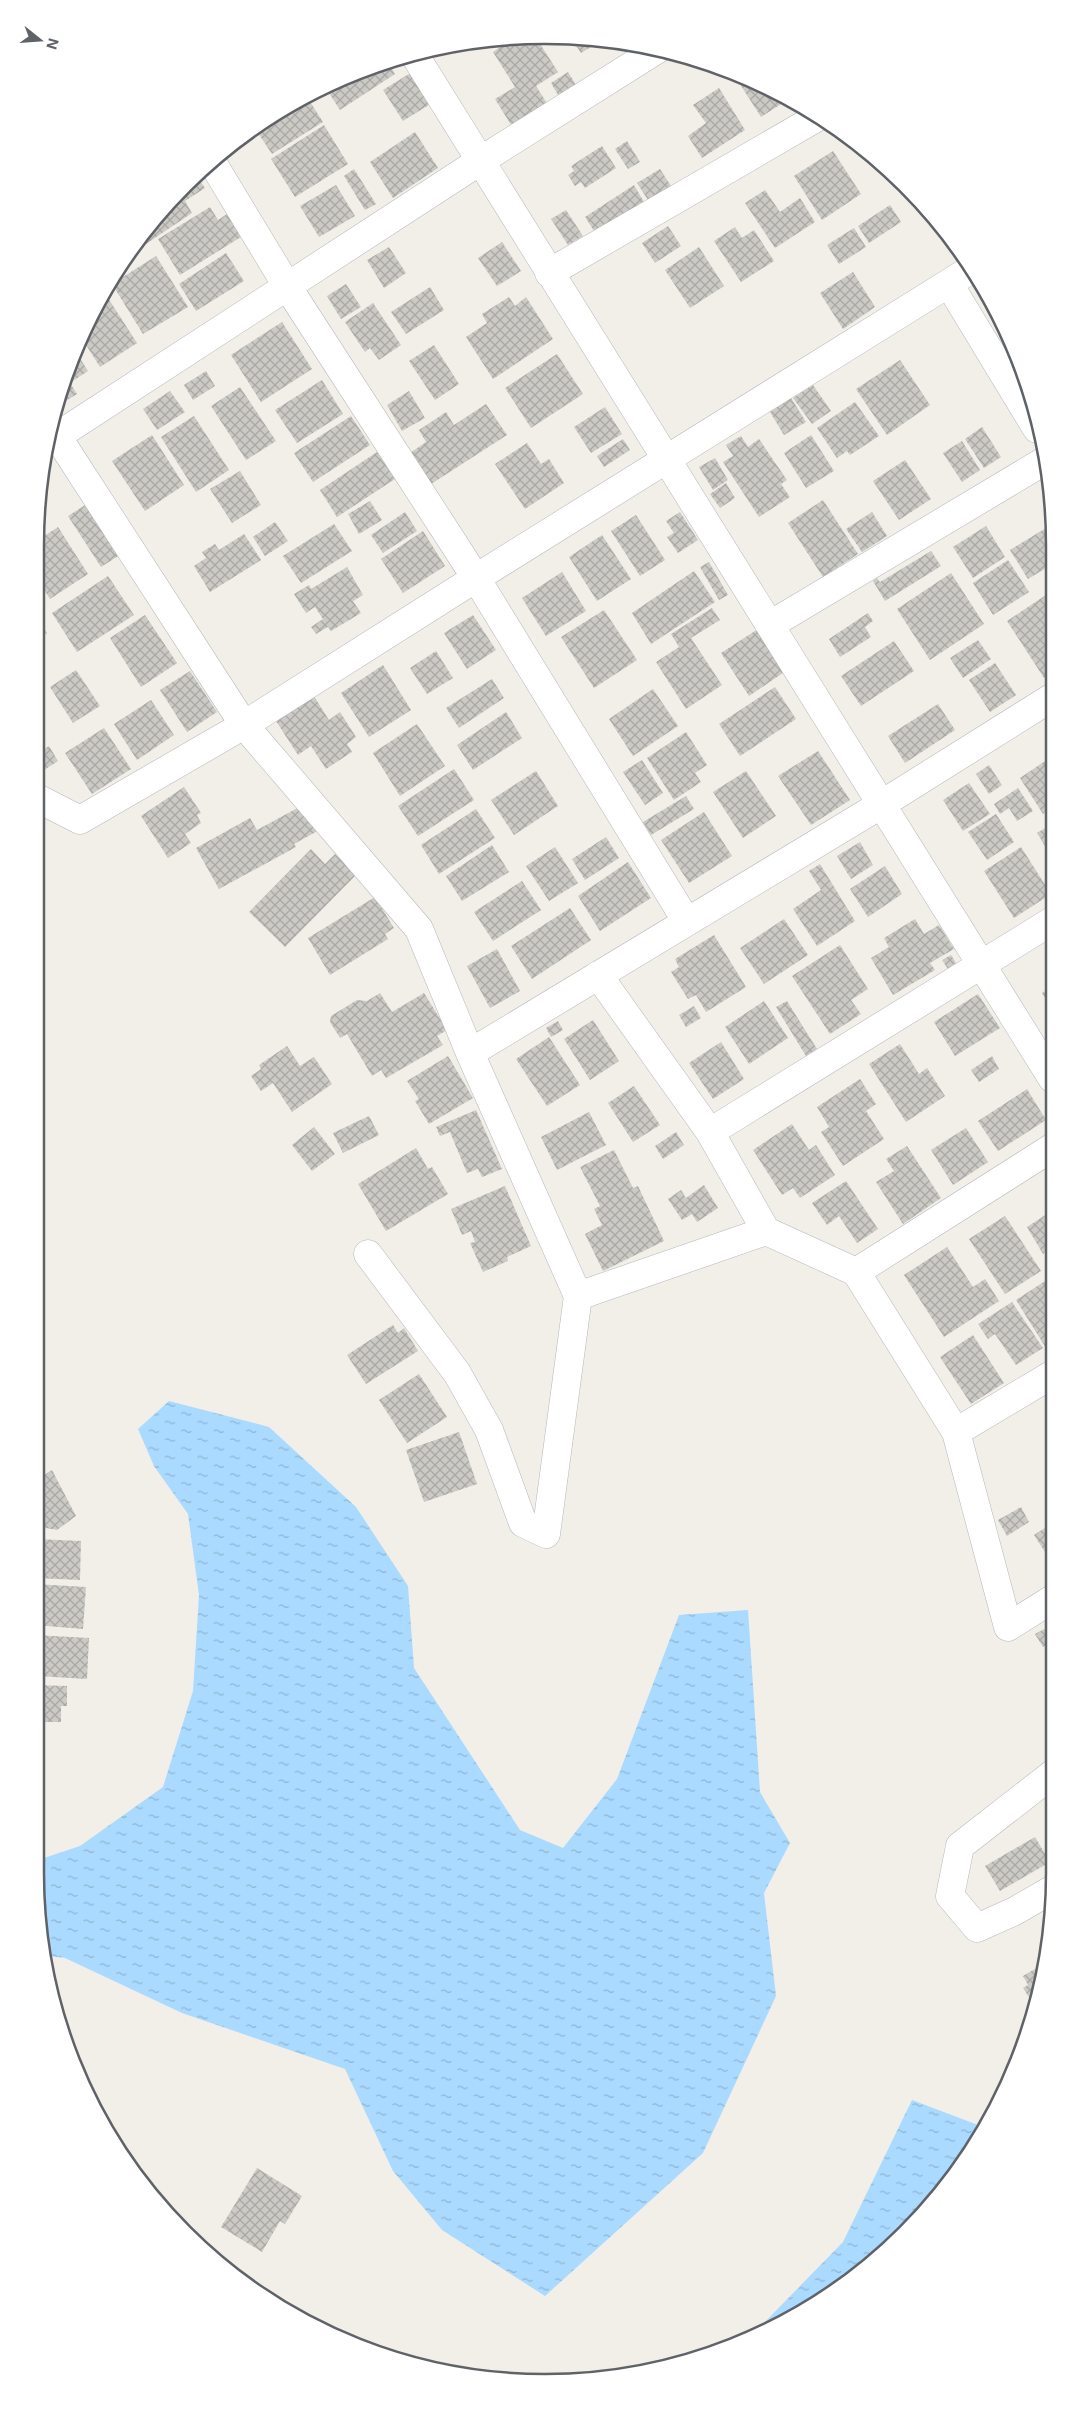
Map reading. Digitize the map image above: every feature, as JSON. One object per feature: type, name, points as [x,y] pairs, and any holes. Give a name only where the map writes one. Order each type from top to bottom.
[{"type":"street","points":[[55,437],[480,161],[649,55]]},
{"type":"street","points":[[418,60],[1046,1068]]},
{"type":"street","points":[[549,273],[811,121]]},
{"type":"street","points":[[215,168],[287,286],[476,578],[687,922]]},
{"type":"street","points":[[44,802],[80,820],[244,725],[959,277],[1027,409]]},
{"type":"street","points":[[54,444],[244,725],[419,929],[470,1053],[578,1296],[546,1534],[523,1523],[489,1430],[457,1373],[368,1254]]},
{"type":"street","points":[[770,625],[1040,464]]},
{"type":"street","points":[[470,1053],[882,804],[1046,701]]},
{"type":"street","points":[[710,1132],[1046,926]]},
{"type":"street","points":[[598,975],[710,1132],[766,1231],[856,1272],[956,1432],[1008,1626],[1046,1603]]},
{"type":"street","points":[[856,1272],[1046,1151]]},
{"type":"street","points":[[578,1296],[766,1231]]},
{"type":"street","points":[[956,1432],[1046,1378]]},
{"type":"street","points":[[1045,1894],[1016,1912],[977,1928],[950,1896],[960,1846],[1046,1779]]},
{"type":"water","points":[[169,1401],[269,1427],[356,1507],[408,1586],[414,1668],[520,1830],[563,1848],[617,1779],[679,1615],[748,1610],[760,1792],[790,1843],[764,1893],[776,1996],[703,2153],[545,2296],[442,2230],[393,2171],[345,2069],[182,2013],[65,1958],[51,1956],[45,1906],[44,1858],[80,1846],[163,1787],[193,1691],[199,1595],[188,1514],[154,1466],[138,1429]]},
{"type":"water","points":[[912,2100],[978,2125],[943,2178],[922,2203],[875,2250],[823,2290],[762,2325],[843,2242]]},
{"type":"building","points":[[540,44],[558,72],[536,86],[548,105],[513,128],[495,99],[515,87],[493,52],[502,46]]},
{"type":"building","points":[[576,45],[592,46],[581,53]]},
{"type":"building","points":[[391,68],[395,74],[340,110],[329,93]]},
{"type":"building","points":[[412,72],[432,103],[403,121],[383,90]]},
{"type":"building","points":[[568,72],[578,88],[561,100],[551,83]]},
{"type":"building","points":[[739,83],[782,103],[761,117]]},
{"type":"building","points":[[719,88],[745,130],[702,158],[688,136],[706,123],[693,105]]},
{"type":"building","points":[[310,102],[323,122],[272,154],[259,134]]},
{"type":"building","points":[[324,125],[348,164],[295,197],[271,159]]},
{"type":"building","points":[[415,132],[438,168],[393,198],[370,162]]},
{"type":"building","points":[[627,141],[640,162],[628,169],[615,149]]},
{"type":"building","points":[[602,146],[616,168],[585,188],[581,182],[575,186],[568,175],[574,171],[571,166]]},
{"type":"building","points":[[833,151],[861,194],[822,220],[794,176]]},
{"type":"building","points":[[354,169],[376,204],[365,210],[344,176]]},
{"type":"building","points":[[660,169],[673,189],[650,203],[637,183]]},
{"type":"building","points":[[201,182],[205,188],[185,201],[192,213],[143,246],[168,215]]},
{"type":"building","points":[[336,185],[355,216],[319,237],[300,206]]},
{"type":"building","points":[[634,185],[644,202],[596,234],[585,217]]},
{"type":"building","points":[[765,190],[780,212],[800,198],[815,222],[775,248],[745,203]]},
{"type":"building","points":[[890,205],[901,222],[869,243],[858,226]]},
{"type":"building","points":[[210,207],[218,220],[227,214],[241,237],[180,275],[158,239]]},
{"type":"building","points":[[566,210],[583,236],[568,245],[551,219]]},
{"type":"building","points":[[668,226],[681,246],[655,263],[642,243]]},
{"type":"building","points":[[735,227],[742,238],[754,230],[774,261],[741,282],[714,241]]},
{"type":"building","points":[[854,228],[866,247],[839,264],[827,245]]},
{"type":"building","points":[[502,242],[521,271],[497,286],[478,258]]},
{"type":"building","points":[[389,247],[406,273],[384,288],[367,260]]},
{"type":"building","points":[[699,247],[724,286],[690,308],[665,270]]},
{"type":"building","points":[[226,253],[244,281],[196,311],[179,284]]},
{"type":"building","points":[[156,256],[188,307],[143,334],[115,288],[121,278]]},
{"type":"building","points":[[853,272],[875,307],[843,329],[820,293]]},
{"type":"building","points":[[346,284],[361,307],[341,319],[327,296]]},
{"type":"building","points":[[430,287],[444,310],[406,334],[391,312]]},
{"type":"building","points":[[509,297],[515,306],[526,297],[553,339],[493,379],[466,337],[487,323],[482,314]]},
{"type":"building","points":[[108,299],[137,343],[100,367],[86,344]]},
{"type":"building","points":[[373,303],[401,345],[379,360],[370,348],[365,352],[345,322]]},
{"type":"building","points":[[282,322],[312,369],[261,402],[231,355]]},
{"type":"building","points":[[434,345],[459,384],[435,400],[409,361]]},
{"type":"building","points":[[557,354],[583,394],[531,428],[505,388]]},
{"type":"building","points":[[80,358],[88,371],[71,383]]},
{"type":"building","points":[[900,360],[930,405],[887,435],[856,389]]},
{"type":"building","points":[[206,371],[215,386],[193,400],[184,385]]},
{"type":"building","points":[[322,380],[343,414],[297,443],[275,410]]},
{"type":"building","points":[[70,383],[77,394],[65,401]]},
{"type":"building","points":[[813,385],[831,411],[812,424],[793,398]]},
{"type":"building","points":[[240,387],[276,441],[246,460],[211,406]]},
{"type":"building","points":[[170,391],[185,412],[157,430],[143,409]]},
{"type":"building","points":[[409,391],[425,418],[402,431],[387,405]]},
{"type":"building","points":[[791,398],[806,422],[784,435],[770,412]]},
{"type":"building","points":[[855,402],[879,436],[850,455],[847,451],[837,458],[817,428]]},
{"type":"building","points":[[486,404],[507,435],[428,486],[407,455],[426,442],[419,430],[446,412],[454,425]]},
{"type":"building","points":[[605,407],[622,434],[591,453],[574,427]]},
{"type":"building","points":[[194,416],[229,470],[196,492],[161,437]]},
{"type":"building","points":[[351,416],[370,445],[313,482],[294,453]]},
{"type":"building","points":[[982,427],[1001,457],[984,468],[965,439]]},
{"type":"building","points":[[152,435],[184,485],[145,511],[112,461]]},
{"type":"building","points":[[811,435],[834,471],[806,488],[784,453]]},
{"type":"building","points":[[741,436],[748,447],[759,439],[787,480],[781,484],[790,497],[759,517],[723,462],[733,456],[726,445]]},
{"type":"building","points":[[623,439],[630,450],[604,467],[597,456]]},
{"type":"building","points":[[962,441],[980,470],[962,482],[943,453]]},
{"type":"building","points":[[527,443],[541,464],[549,459],[564,483],[525,509],[495,464]]},
{"type":"building","points":[[377,452],[395,479],[337,517],[320,490]]},
{"type":"building","points":[[715,458],[728,480],[713,490],[699,467]]},
{"type":"building","points":[[905,460],[931,499],[899,520],[873,481]]},
{"type":"building","points":[[240,471],[261,505],[232,523],[210,489]]},
{"type":"building","points":[[726,483],[735,498],[720,508],[710,494]]},
{"type":"building","points":[[93,500],[126,551],[101,567],[68,516]]},
{"type":"building","points":[[823,500],[858,554],[823,577],[788,523]]},
{"type":"building","points":[[370,501],[382,520],[359,534],[348,514]]},
{"type":"building","points":[[405,512],[417,531],[383,553],[371,535]]},
{"type":"building","points":[[680,512],[698,540],[678,553],[667,537],[674,533],[666,521]]},
{"type":"building","points":[[872,512],[887,536],[862,552],[846,529]]},
{"type":"building","points":[[636,515],[665,560],[640,576],[611,531]]},
{"type":"building","points":[[275,522],[288,541],[265,556],[253,537]]},
{"type":"building","points":[[334,524],[352,551],[301,583],[283,556]]},
{"type":"building","points":[[986,526],[1005,557],[973,578],[953,547]]},
{"type":"building","points":[[58,527],[88,574],[50,599],[44,589],[44,536]]},
{"type":"building","points":[[1045,528],[1046,568],[1028,579],[1010,550]]},
{"type":"building","points":[[423,531],[445,566],[403,593],[381,559]]},
{"type":"building","points":[[244,534],[261,560],[210,592],[194,566],[206,558],[202,552],[215,544],[219,550]]},
{"type":"building","points":[[602,535],[631,579],[597,601],[569,557]]},
{"type":"building","points":[[931,551],[941,566],[885,601],[873,581],[877,578],[880,582]]},
{"type":"building","points":[[1008,560],[1029,592],[993,615],[973,583]]},
{"type":"building","points":[[709,562],[728,595],[719,600],[700,567]]},
{"type":"building","points":[[347,567],[363,595],[353,601],[361,613],[331,631],[328,627],[316,634],[311,627],[323,619],[315,607],[306,613],[294,594],[309,585],[311,589]]},
{"type":"building","points":[[694,571],[715,602],[651,644],[632,613]]},
{"type":"building","points":[[562,572],[586,611],[546,636],[522,598]]},
{"type":"building","points":[[951,573],[984,624],[930,660],[897,609]]},
{"type":"building","points":[[108,576],[134,615],[77,652],[52,613]]},
{"type":"building","points":[[1046,595],[1046,677],[1044,678],[1007,621]]},
{"type":"building","points":[[712,608],[720,620],[691,638],[722,685],[686,709],[656,662],[679,647],[671,634]]},
{"type":"building","points":[[604,610],[637,660],[594,688],[561,637]]},
{"type":"building","points":[[868,613],[873,621],[865,627],[871,637],[840,657],[829,639]]},
{"type":"building","points":[[145,615],[177,663],[141,687],[110,638]]},
{"type":"building","points":[[473,615],[496,650],[467,669],[444,633]]},
{"type":"building","points":[[758,629],[786,671],[749,696],[721,653]]},
{"type":"building","points":[[978,640],[991,659],[963,678],[950,658]]},
{"type":"building","points":[[894,641],[914,671],[861,706],[841,676]]},
{"type":"building","points":[[436,651],[453,678],[427,694],[410,668]]},
{"type":"building","points":[[995,663],[1016,695],[990,712],[969,680]]},
{"type":"building","points":[[383,665],[411,710],[369,737],[341,693]]},
{"type":"building","points":[[76,670],[100,706],[73,723],[50,687]]},
{"type":"building","points":[[190,671],[217,712],[187,732],[160,690]]},
{"type":"building","points":[[492,679],[504,698],[459,728],[446,708]]},
{"type":"building","points":[[775,687],[796,719],[740,756],[719,724]]},
{"type":"building","points":[[653,689],[678,726],[633,756],[609,719]]},
{"type":"building","points":[[312,693],[329,720],[340,712],[356,737],[347,744],[352,752],[326,769],[311,746],[298,755],[274,718]]},
{"type":"building","points":[[151,700],[174,735],[137,760],[114,724]]},
{"type":"building","points":[[938,704],[955,730],[905,763],[888,736]]},
{"type":"building","points":[[506,712],[522,738],[473,770],[457,745]]},
{"type":"building","points":[[417,724],[445,766],[400,796],[373,753]]},
{"type":"building","points":[[104,728],[131,769],[92,794],[65,753]]},
{"type":"building","points":[[686,732],[707,765],[695,773],[701,782],[674,800],[647,758]]},
{"type":"building","points":[[49,746],[58,761],[44,770],[44,749]]},
{"type":"building","points":[[818,751],[850,800],[811,825],[778,776]]},
{"type":"building","points":[[642,760],[663,793],[645,805],[623,772]]},
{"type":"building","points":[[1045,761],[1046,812],[1043,814],[1020,778]]},
{"type":"building","points":[[989,765],[1002,785],[989,794],[976,774]]},
{"type":"building","points":[[454,769],[474,800],[418,836],[398,806]]},
{"type":"building","points":[[536,771],[558,806],[514,835],[491,800]]},
{"type":"building","points":[[746,771],[776,816],[743,838],[713,792]]},
{"type":"building","points":[[969,783],[990,814],[963,831],[943,800]]},
{"type":"building","points":[[184,787],[201,813],[197,815],[201,823],[185,834],[191,843],[168,858],[141,816]]},
{"type":"building","points":[[1018,788],[1033,811],[1017,821],[1009,808],[1000,814],[994,804]]},
{"type":"building","points":[[686,796],[694,809],[651,835],[643,822]]},
{"type":"building","points":[[303,805],[323,828],[294,844],[296,847],[219,889],[196,848],[250,818],[257,830]]},
{"type":"building","points":[[476,809],[495,838],[439,874],[421,845]]},
{"type":"building","points":[[704,812],[732,856],[689,883],[661,840]]},
{"type":"building","points":[[996,814],[1014,842],[987,860],[968,832]]},
{"type":"building","points":[[1046,828],[1045,846],[1037,833]]},
{"type":"building","points":[[606,837],[619,858],[585,880],[572,859]]},
{"type":"building","points":[[860,842],[873,865],[851,879],[837,856]]},
{"type":"building","points":[[492,845],[509,872],[462,901],[446,876]]},
{"type":"building","points":[[555,847],[578,883],[549,901],[526,866]]},
{"type":"building","points":[[1021,847],[1046,886],[1046,897],[1014,918],[984,871]]},
{"type":"building","points":[[311,849],[325,864],[335,854],[356,875],[285,947],[249,912]]},
{"type":"building","points":[[628,862],[651,898],[600,931],[578,896]]},
{"type":"building","points":[[820,864],[855,921],[817,946],[793,909],[821,890],[809,871]]},
{"type":"building","points":[[885,866],[902,894],[868,917],[850,889]]},
{"type":"building","points":[[522,881],[541,910],[493,941],[474,912]]},
{"type":"building","points":[[375,897],[394,928],[385,934],[388,939],[330,975],[308,938]]},
{"type":"building","points":[[570,908],[591,940],[532,979],[511,946]]},
{"type":"building","points":[[784,919],[808,955],[764,984],[740,948]]},
{"type":"building","points":[[915,919],[924,934],[939,925],[954,949],[930,963],[935,970],[893,995],[871,958],[889,947],[884,938]]},
{"type":"building","points":[[714,935],[746,987],[706,1012],[696,995],[688,999],[671,972],[679,967],[675,959]]},
{"type":"building","points":[[840,945],[868,989],[851,1000],[861,1014],[830,1034],[792,976]]},
{"type":"building","points":[[497,949],[520,991],[490,1008],[467,966]]},
{"type":"building","points":[[951,955],[956,963],[948,969],[942,960]]},
{"type":"building","points":[[1046,991],[1046,999],[1042,993]]},
{"type":"building","points":[[380,993],[392,1012],[424,993],[447,1030],[437,1036],[443,1045],[386,1078],[381,1070],[372,1076],[347,1034],[340,1038],[330,1022],[331,1016],[357,1000],[367,1001]]},
{"type":"building","points":[[978,994],[1000,1028],[955,1056],[934,1022]]},
{"type":"building","points":[[764,1001],[788,1038],[749,1064],[725,1027]]},
{"type":"building","points":[[787,1001],[817,1049],[806,1056],[776,1007]]},
{"type":"building","points":[[694,1006],[701,1018],[686,1027],[679,1015]]},
{"type":"building","points":[[593,1020],[619,1061],[590,1080],[564,1039]]},
{"type":"building","points":[[558,1021],[563,1030],[551,1037],[546,1028]]},
{"type":"building","points":[[549,1037],[580,1085],[547,1106],[516,1059]]},
{"type":"building","points":[[721,1042],[744,1079],[713,1099],[689,1063]]},
{"type":"building","points":[[900,1044],[919,1074],[927,1068],[945,1096],[906,1122],[869,1064]]},
{"type":"building","points":[[287,1046],[300,1066],[314,1057],[332,1084],[292,1112],[273,1083],[261,1091],[251,1076],[261,1069],[259,1065]]},
{"type":"building","points":[[448,1056],[473,1098],[429,1124],[415,1101],[419,1099],[407,1081]]},
{"type":"building","points":[[992,1056],[999,1069],[979,1082],[971,1070]]},
{"type":"building","points":[[860,1079],[876,1104],[866,1111],[884,1139],[843,1166],[821,1132],[829,1127],[817,1107]]},
{"type":"building","points":[[634,1086],[660,1125],[633,1142],[608,1103]]},
{"type":"building","points":[[1027,1089],[1046,1120],[998,1151],[978,1121]]},
{"type":"building","points":[[476,1110],[502,1169],[482,1177],[478,1169],[467,1173],[450,1132],[440,1136],[436,1127]]},
{"type":"building","points":[[589,1112],[606,1145],[557,1170],[541,1137]]},
{"type":"building","points":[[369,1116],[379,1135],[343,1153],[333,1133]]},
{"type":"building","points":[[792,1124],[809,1150],[816,1145],[835,1175],[800,1198],[793,1188],[782,1195],[753,1150]]},
{"type":"building","points":[[314,1127],[335,1154],[312,1171],[292,1145]]},
{"type":"building","points":[[966,1128],[988,1162],[953,1185],[931,1150]]},
{"type":"building","points":[[676,1132],[684,1145],[663,1159],[655,1146]]},
{"type":"building","points":[[907,1146],[941,1198],[903,1224],[876,1182],[894,1171],[886,1159]]},
{"type":"building","points":[[416,1148],[428,1169],[432,1167],[448,1194],[386,1231],[358,1184]]},
{"type":"building","points":[[614,1150],[633,1188],[638,1186],[664,1241],[603,1271],[585,1234],[602,1225],[594,1209],[600,1206],[580,1167]]},
{"type":"building","points":[[846,1181],[878,1229],[857,1243],[839,1216],[827,1225],[812,1203]]},
{"type":"building","points":[[704,1185],[718,1208],[697,1222],[692,1214],[682,1220],[668,1199],[681,1190],[686,1198]]},
{"type":"building","points":[[505,1186],[531,1246],[507,1257],[508,1261],[483,1272],[470,1243],[475,1242],[471,1231],[462,1235],[451,1209]]},
{"type":"building","points":[[1046,1215],[1046,1252],[1043,1254],[1027,1227]]},
{"type":"building","points":[[1005,1216],[1041,1271],[1005,1294],[969,1239]]},
{"type":"building","points":[[947,1247],[973,1287],[985,1279],[999,1301],[944,1337],[904,1275]]},
{"type":"building","points":[[1045,1281],[1046,1348],[1016,1300]]},
{"type":"building","points":[[1012,1302],[1043,1348],[1016,1365],[995,1334],[988,1339],[978,1324]]},
{"type":"building","points":[[393,1325],[398,1333],[404,1328],[418,1351],[366,1384],[347,1355]]},
{"type":"building","points":[[973,1335],[1004,1383],[971,1404],[940,1357]]},
{"type":"building","points":[[419,1374],[447,1417],[407,1443],[379,1400]]},
{"type":"building","points":[[459,1432],[477,1484],[424,1502],[406,1450]]},
{"type":"building","points":[[52,1470],[76,1516],[57,1530],[44,1528],[44,1475]]},
{"type":"building","points":[[1021,1507],[1029,1522],[1007,1536],[998,1520]]},
{"type":"building","points":[[1046,1527],[1046,1554],[1034,1535]]},
{"type":"building","points":[[44,1539],[81,1541],[80,1580],[44,1578]]},
{"type":"building","points":[[44,1585],[86,1587],[83,1629],[44,1626]]},
{"type":"building","points":[[1046,1628],[1046,1645],[1043,1647],[1035,1634]]},
{"type":"building","points":[[44,1636],[89,1638],[87,1679],[44,1676]]},
{"type":"building","points":[[44,1685],[67,1686],[67,1706],[61,1706],[61,1722],[44,1722]]},
{"type":"building","points":[[1035,1837],[1046,1855],[1046,1864],[1000,1891],[985,1866]]},
{"type":"building","points":[[1038,1967],[1030,1999],[1023,1988],[1028,1985],[1023,1976]]},
{"type":"building","points":[[257,2168],[302,2196],[285,2224],[280,2221],[262,2252],[221,2227]]}]
